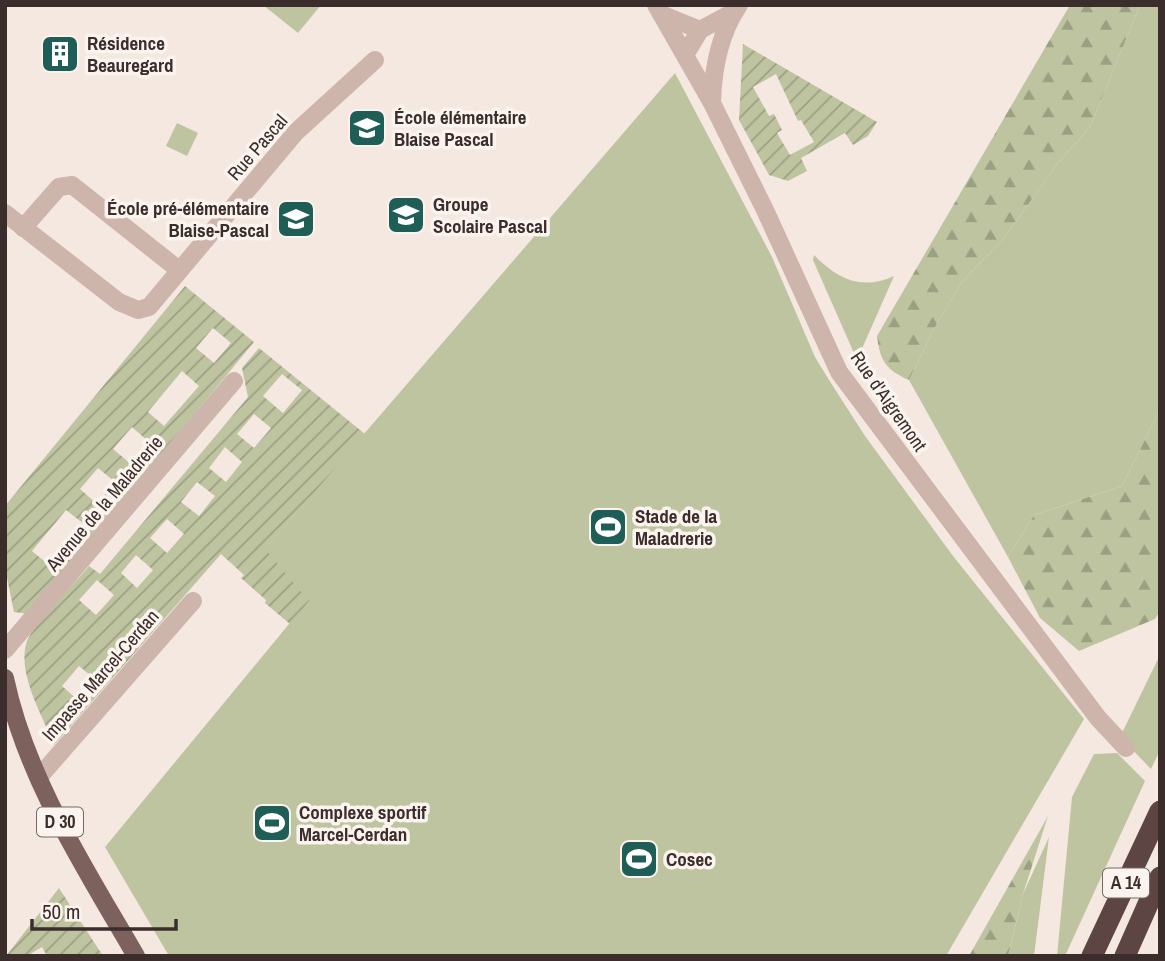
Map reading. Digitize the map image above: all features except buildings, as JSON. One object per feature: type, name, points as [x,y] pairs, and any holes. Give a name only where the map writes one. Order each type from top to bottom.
[{"type":"highway","name":"A 14","points":[[1092,956],[1160,811]]},
{"type":"highway","name":"A 14","points":[[1125,956],[1160,877]]},
{"type":"main road","name":"D 30","points":[[5,678],[13,717],[53,810],[136,956]]},
{"type":"street","points":[[684,50],[700,30],[737,9]]},
{"type":"street","points":[[712,103],[713,76],[719,49],[737,9]]},
{"type":"street","points":[[659,10],[700,30]]},
{"type":"street","name":"Rue d'Aigremont","points":[[659,10],[684,50],[765,209],[839,372],[1098,718],[1126,748]]},
{"type":"street","points":[[684,50],[719,49]]},
{"type":"street","name":"Rue Pascal","points":[[5,213],[119,303],[138,310],[149,307],[296,132],[375,60]]},
{"type":"street","points":[[23,228],[60,187],[72,186],[179,270]]},
{"type":"street","name":"Avenue de la Maladrerie","points":[[5,650],[234,381]]},
{"type":"street","name":"Impasse Marcel-Cerdan","points":[[39,778],[193,601]]},
{"type":"green space","points":[[263,5],[321,5],[298,33]]},
{"type":"green space","points":[[1070,5],[1140,5],[1090,127],[1058,163],[1004,238],[961,283],[935,327],[909,380],[886,364],[877,336]]},
{"type":"green space","points":[[1140,5],[1160,5],[1160,409],[1122,486],[1034,515],[1008,557],[909,380],[935,327],[961,283],[1004,238],[1058,163],[1090,127]]},
{"type":"green space","points":[[743,44],[877,122],[868,136],[853,145],[845,133],[801,158],[807,171],[788,181],[769,175],[739,120]],"holes":[[[776,74],[798,121],[801,120],[814,142],[790,155],[777,133],[782,130],[774,114],[769,116],[753,87]]]},
{"type":"green space","name":"Stade de la Maladrerie","points":[[675,73],[772,257],[815,357],[829,380],[865,436],[953,556],[1084,719],[946,956],[169,956],[105,847],[308,601],[264,550]]},
{"type":"green space","points":[[177,123],[198,133],[187,156],[166,146]]},
{"type":"green space","points":[[814,255],[832,271],[851,280],[871,282],[894,276],[857,360],[813,260]]},
{"type":"green space","points":[[185,286],[254,342],[29,614],[14,612],[5,568],[5,506]],"holes":[[[213,328],[231,343],[214,363],[196,348]],[[182,371],[199,386],[164,426],[148,412]],[[132,427],[149,442],[131,464],[113,449]],[[98,468],[115,482],[97,504],[80,489]],[[66,510],[84,524],[49,565],[32,551]]]},
{"type":"green space","points":[[259,348],[365,434],[265,549],[309,601],[290,624],[265,603],[266,600],[241,578],[244,575],[221,554],[54,745],[28,680],[25,667],[27,641],[46,614],[89,566],[100,574],[248,397],[242,368]],"holes":[[[282,374],[302,390],[283,413],[263,396]],[[254,414],[271,428],[254,448],[237,434]],[[225,447],[242,462],[226,482],[209,468]],[[197,482],[215,496],[199,516],[181,502]],[[167,519],[184,534],[167,553],[150,538]],[[136,555],[153,570],[137,588],[121,573]],[[97,580],[114,595],[96,615],[79,600]],[[79,666],[97,681],[79,701],[62,686]]]},
{"type":"green space","points":[[1160,409],[1160,611],[1155,619],[1079,651],[1040,618],[1008,557],[1034,515],[1122,486]]},
{"type":"green space","points":[[1160,655],[1160,750],[1151,769],[1120,737]]},
{"type":"green space","points":[[1117,753],[1145,781],[1065,956],[1057,956],[1072,797],[1094,754]]},
{"type":"green space","points":[[1048,816],[1023,894],[1008,956],[969,956]]},
{"type":"green space","points":[[1049,837],[1034,956],[1008,956],[1023,894]]},
{"type":"green space","points":[[59,888],[103,956],[47,956],[42,947],[27,956],[6,956]]},
{"type":"place","name":"Résidence Beauregard","points":[[60,54]]},
{"type":"place","name":"École élémentaire Blaise Pascal","points":[[367,128]]},
{"type":"place","name":"Groupe Scolaire Pascal","points":[[406,215]]},
{"type":"place","name":"École pré-élémentaire Blaise-Pascal","points":[[296,219]]},
{"type":"place","name":"Stade de la Maladrerie","points":[[608,527]]},
{"type":"place","name":"Complexe sportif Marcel-Cerdan","points":[[272,823]]},
{"type":"place","name":"Cosec","points":[[639,859]]}]
